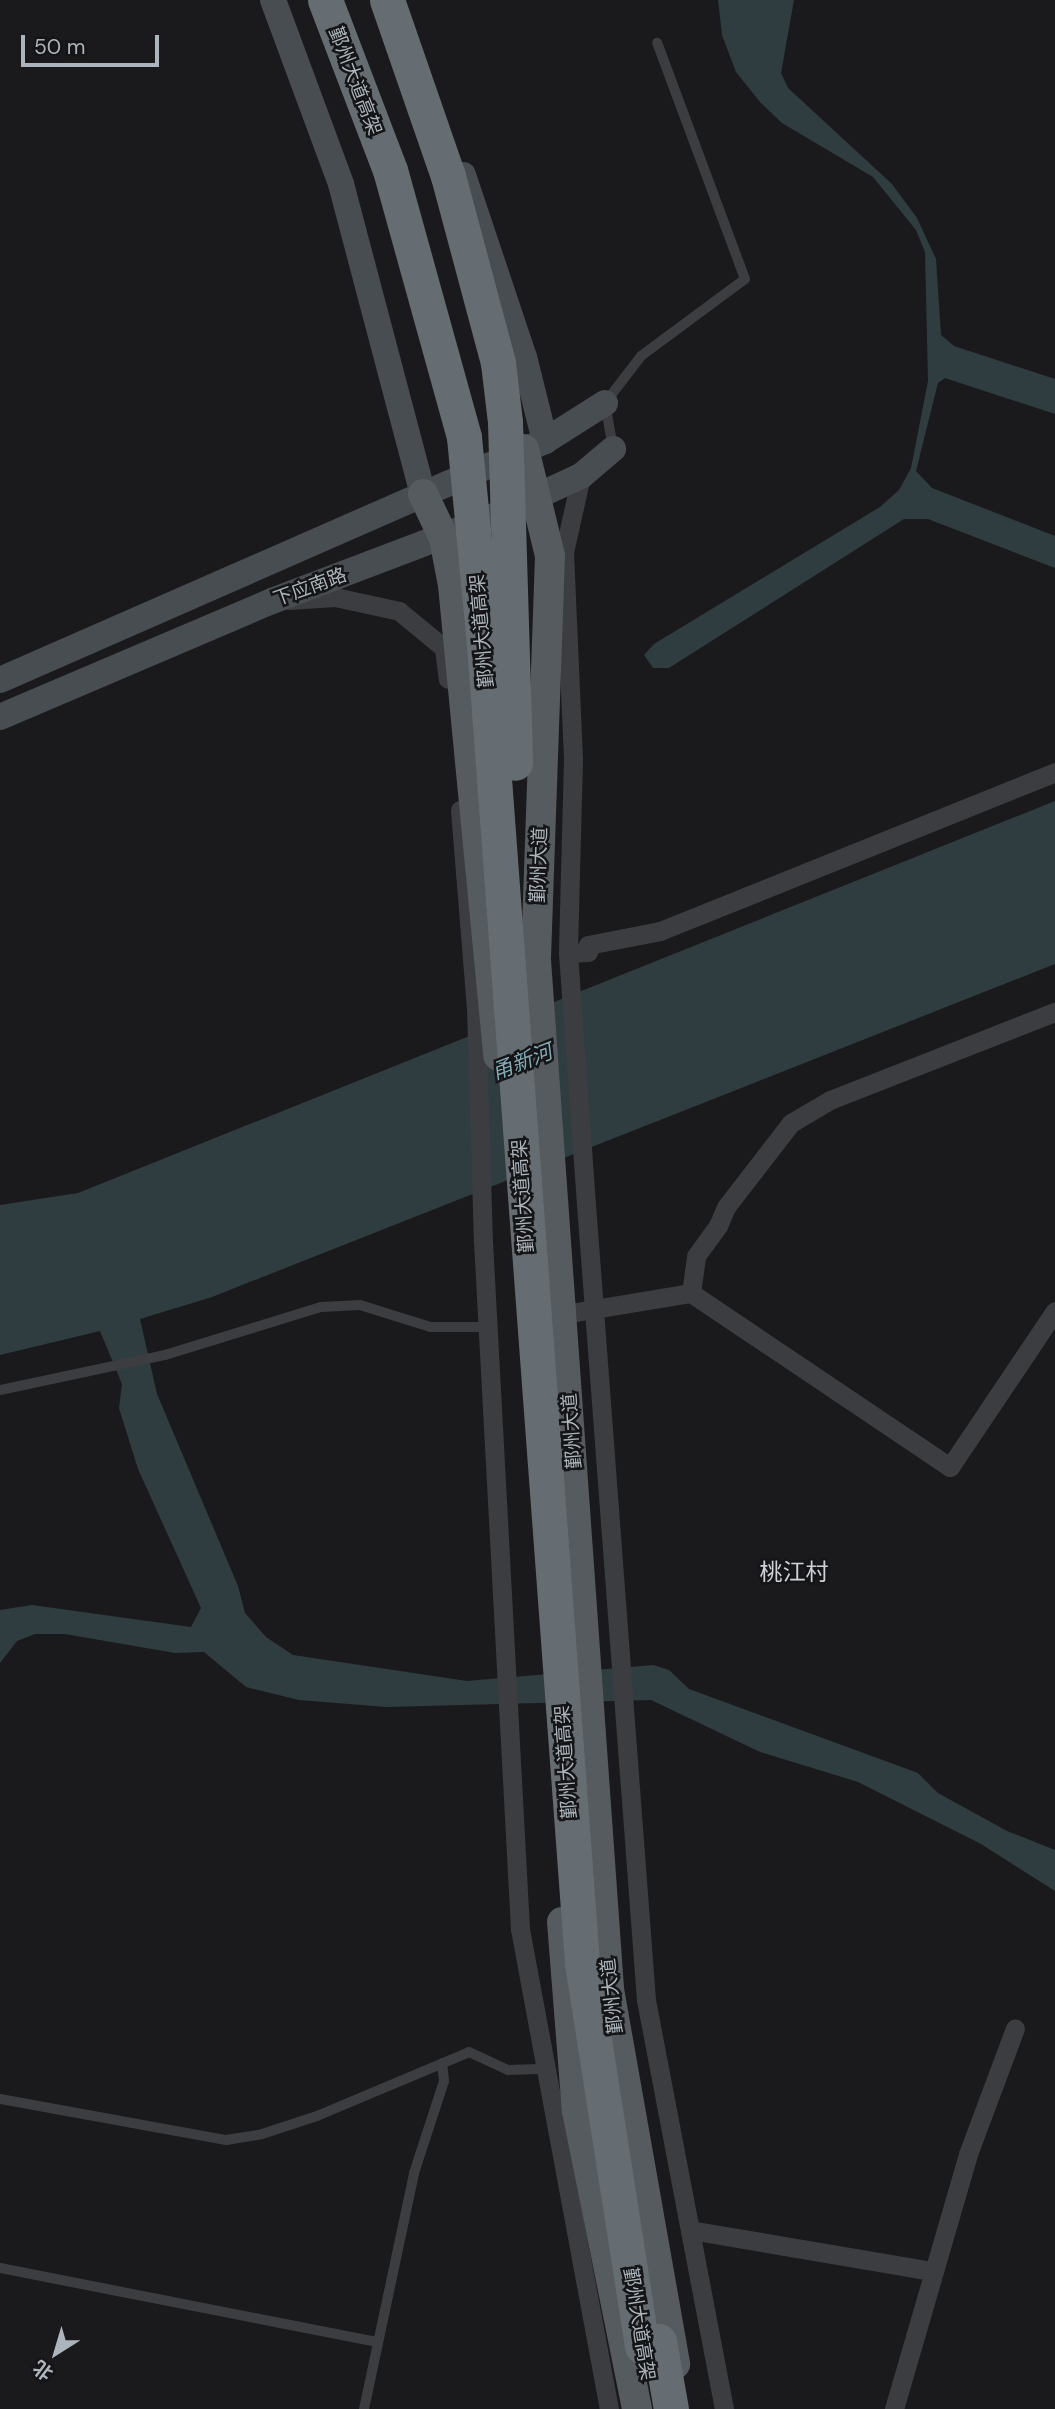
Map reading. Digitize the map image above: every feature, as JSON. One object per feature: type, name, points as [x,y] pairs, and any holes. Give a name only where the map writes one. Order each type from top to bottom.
[{"type":"highway","name":"鄞州大道高架","points":[[325,0],[390,170],[464,438],[582,1963],[653,2409]]},
{"type":"highway","name":"鄞州大道高架","points":[[387,0],[448,176],[498,363],[505,422],[522,976],[620,2130],[671,2409]]},
{"type":"main road","points":[[273,0],[341,184],[411,433],[423,494],[444,538],[484,1000],[513,1237],[578,2111],[637,2409]]},
{"type":"main road","points":[[398,0],[468,189],[524,357],[534,445]]},
{"type":"main road","name":"下应南路","points":[[0,680],[534,445],[605,403]]},
{"type":"main road","name":"鄞州大道","points":[[534,445],[535,497],[550,556],[536,960],[564,1314],[609,1989],[683,2409]]},
{"type":"main road","name":"下应南路","points":[[0,717],[272,601],[444,538],[581,476],[613,449]]},
{"type":"street","name":"鄞州大道","points":[[581,476],[564,552],[573,759],[568,953],[587,1217],[646,2000],[724,2409]]},
{"type":"street","points":[[272,601],[335,597],[399,611],[444,648],[484,1000],[483,1241],[491,1326],[520,1928],[610,2409]]},
{"type":"street","points":[[568,953],[588,952],[588,945],[660,931],[1055,772]]},
{"type":"street","points":[[691,1293],[696,1256],[718,1226],[726,1207],[791,1123],[830,1100],[1055,1012]]},
{"type":"street","points":[[564,1314],[691,1293],[950,1467],[1055,1311]]},
{"type":"street","points":[[894,2409],[933,2271],[940,2259],[968,2154],[1015,2028]]},
{"type":"street","points":[[690,2230],[933,2271]]},
{"type":"lane","points":[[613,449],[605,403],[640,356],[745,279],[657,43]]},
{"type":"lane","points":[[0,1390],[165,1355],[321,1307],[360,1305],[430,1326],[491,1326]]},
{"type":"lane","points":[[0,2099],[226,2140],[262,2134],[317,2116],[469,2052],[508,2070],[546,2069]]},
{"type":"lane","points":[[364,2409],[414,2173],[444,2081],[442,2063]]},
{"type":"lane","points":[[0,2268],[378,2342]]},
{"type":"water","points":[[718,0],[794,0],[781,73],[788,88],[892,184],[917,218],[936,259],[941,335],[954,346],[1055,379],[1055,414],[945,378],[938,383],[916,471],[932,488],[1055,536],[1055,568],[928,519],[904,519],[669,668],[653,668],[644,655],[654,644],[880,507],[899,490],[911,468],[928,381],[925,252],[916,230],[873,177],[782,123],[760,102],[736,72],[722,35]]},
{"type":"water","name":"甬新河","points":[[1055,801],[1055,964],[212,1297],[140,1319],[157,1394],[238,1586],[245,1613],[266,1637],[293,1655],[467,1681],[653,1665],[669,1670],[689,1689],[918,1773],[938,1793],[1007,1831],[1055,1850],[1055,1891],[981,1844],[858,1782],[760,1752],[651,1700],[386,1707],[299,1700],[246,1687],[204,1652],[175,1653],[65,1634],[35,1634],[17,1641],[0,1663],[0,1610],[32,1605],[191,1627],[201,1608],[138,1469],[119,1408],[122,1384],[100,1331],[0,1355],[0,1205],[78,1193]]},
{"type":"district","name":"桃江村","points":[[794,1572]]}]
